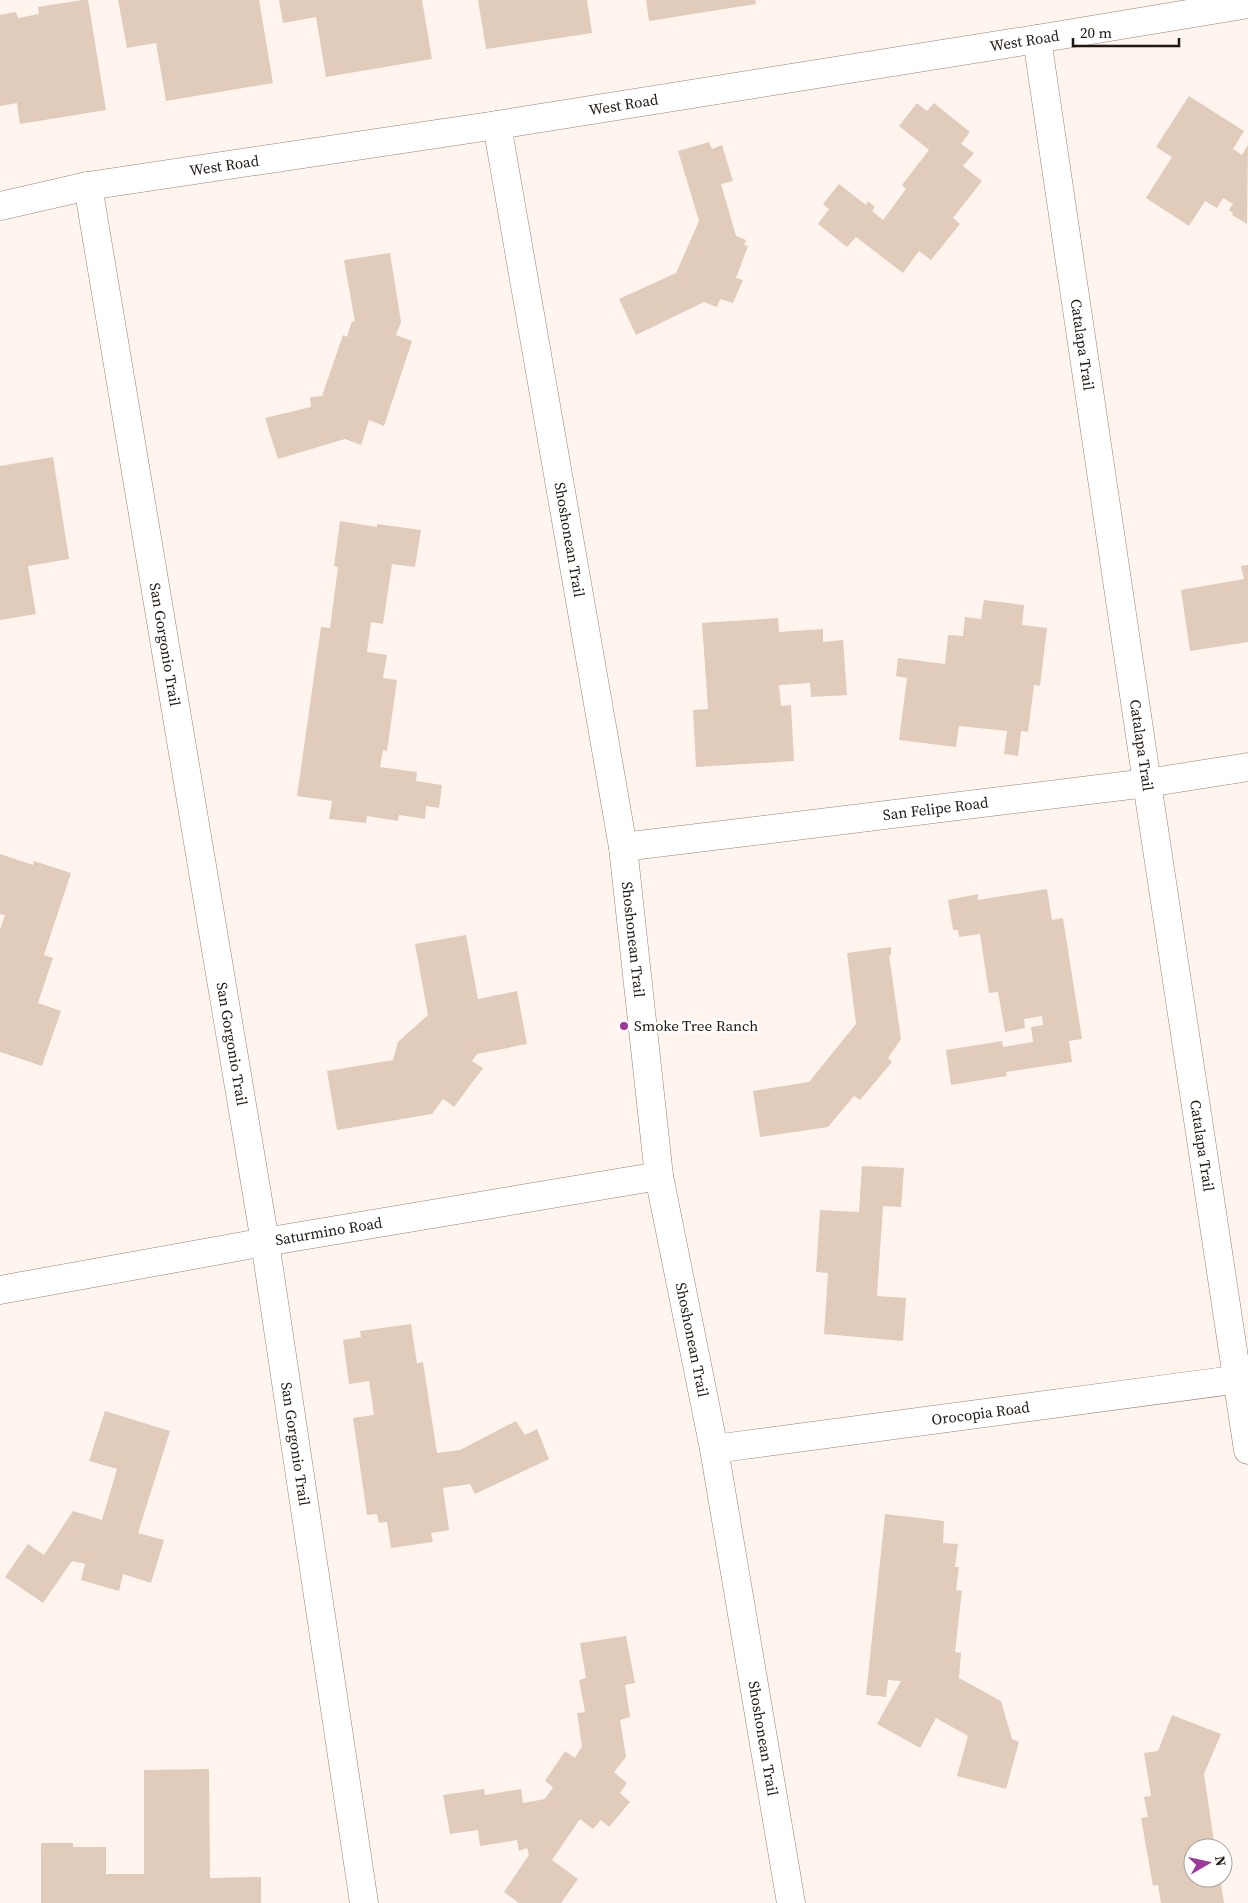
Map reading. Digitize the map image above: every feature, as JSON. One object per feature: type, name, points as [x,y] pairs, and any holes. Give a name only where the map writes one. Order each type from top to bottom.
[{"type":"street","name":"West Road","points":[[0,206],[88,186],[496,125],[1248,4]]},
{"type":"street","name":"Catalapa Trail","points":[[1037,39],[1147,783],[1242,1379],[1248,1450]]},
{"type":"street","name":"Shoshonean Trail","points":[[496,125],[623,847],[659,1176],[714,1449],[791,1903]]},
{"type":"street","name":"San Gorgonio Trail","points":[[88,186],[265,1242],[364,1903]]},
{"type":"street","name":"San Felipe Road","points":[[623,847],[1147,783],[1248,767]]},
{"type":"street","name":"Saturmino Road","points":[[0,1290],[265,1242],[659,1176]]},
{"type":"street","name":"Orocopia Road","points":[[714,1449],[1242,1379]]},
{"type":"building","points":[[88,0],[106,110],[20,124],[17,103],[0,106],[0,15],[16,12],[18,18],[39,14],[38,7]]},
{"type":"building","points":[[118,0],[259,0],[273,83],[166,101],[156,43],[127,48]]},
{"type":"building","points":[[279,0],[422,0],[432,59],[326,77],[316,17],[283,23]]},
{"type":"building","points":[[478,0],[587,0],[592,33],[486,49]]},
{"type":"building","points":[[646,0],[755,0],[756,4],[649,21]]},
{"type":"building","points":[[1189,96],[1244,131],[1233,149],[1242,155],[1248,145],[1247,224],[1232,215],[1233,213],[1229,210],[1233,204],[1223,198],[1217,208],[1205,201],[1189,226],[1146,198],[1172,157],[1156,147]]},
{"type":"building","points":[[917,103],[927,111],[934,103],[970,132],[961,144],[974,153],[963,166],[982,181],[953,218],[960,224],[931,260],[919,251],[903,273],[856,237],[847,247],[818,224],[829,209],[823,204],[839,184],[866,205],[868,201],[875,207],[872,211],[883,220],[906,189],[902,185],[929,150],[899,126]]},
{"type":"building","points":[[709,142],[712,149],[722,145],[733,181],[721,184],[736,236],[746,240],[744,245],[748,246],[736,278],[743,280],[733,303],[720,299],[717,307],[704,302],[636,335],[619,299],[676,273],[699,221],[678,151]]},
{"type":"building","points":[[390,253],[401,322],[396,335],[412,341],[384,426],[369,420],[361,445],[345,439],[278,459],[265,418],[311,407],[310,397],[322,396],[343,335],[347,337],[352,321],[355,322],[344,260]]},
{"type":"building","points":[[53,457],[69,559],[28,566],[36,614],[0,620],[0,466]]},
{"type":"building","points":[[340,521],[377,527],[377,524],[421,530],[415,567],[392,564],[383,624],[371,622],[367,652],[387,655],[383,678],[397,680],[387,751],[383,750],[380,767],[417,772],[416,781],[442,785],[439,808],[426,806],[425,819],[399,815],[398,821],[367,816],[366,823],[329,819],[332,801],[297,796],[321,627],[330,628],[338,567],[334,566]]},
{"type":"building","points":[[1248,565],[1248,642],[1190,651],[1181,590],[1244,579],[1241,566]]},
{"type":"building","points":[[984,600],[1024,605],[1022,625],[1047,628],[1040,686],[1034,685],[1028,732],[1021,731],[1018,756],[1004,754],[1007,731],[959,726],[956,747],[899,740],[907,678],[896,676],[898,658],[945,664],[948,635],[963,636],[965,617],[981,619]]},
{"type":"building","points":[[778,618],[779,632],[823,629],[823,642],[843,640],[847,695],[811,697],[810,683],[779,685],[781,706],[791,705],[794,761],[696,767],[693,710],[708,709],[702,623]]},
{"type":"building","points":[[0,854],[33,865],[34,861],[71,873],[44,955],[53,958],[38,1003],[61,1011],[42,1066],[0,1052],[0,929],[5,915],[0,914]]},
{"type":"building","points":[[1047,889],[1052,920],[1063,918],[1082,1039],[1069,1041],[1072,1062],[1006,1072],[1007,1076],[951,1085],[946,1050],[1002,1041],[1003,1047],[1033,1042],[1031,1027],[1043,1025],[1042,1016],[1024,1019],[1025,1028],[1005,1032],[998,992],[989,993],[980,934],[959,937],[958,930],[953,930],[948,900],[978,894],[978,900]]},
{"type":"building","points":[[466,935],[478,999],[517,991],[527,1044],[477,1054],[472,1061],[483,1068],[454,1107],[443,1099],[432,1114],[337,1130],[327,1071],[393,1060],[398,1042],[428,1015],[415,944]]},
{"type":"building","points":[[891,947],[891,955],[889,955],[901,1039],[888,1058],[892,1062],[860,1100],[854,1096],[828,1127],[760,1137],[753,1091],[809,1082],[856,1024],[847,953]]},
{"type":"building","points":[[862,1166],[904,1168],[901,1207],[883,1206],[877,1296],[906,1298],[903,1341],[824,1334],[828,1273],[816,1272],[820,1210],[859,1212]]},
{"type":"building","points":[[411,1324],[417,1363],[423,1362],[437,1453],[460,1450],[516,1421],[525,1435],[537,1429],[549,1459],[475,1494],[470,1484],[443,1488],[449,1530],[431,1533],[433,1542],[391,1548],[387,1522],[379,1523],[377,1514],[367,1515],[353,1418],[374,1415],[369,1381],[349,1384],[343,1340],[361,1337],[360,1331]]},
{"type":"building","points":[[105,1411],[170,1431],[138,1533],[164,1540],[151,1583],[123,1574],[119,1591],[81,1580],[85,1564],[72,1561],[43,1603],[5,1577],[28,1544],[44,1555],[73,1511],[102,1520],[117,1469],[89,1461]]},
{"type":"building","points":[[885,1514],[944,1521],[943,1543],[958,1544],[955,1567],[959,1567],[956,1590],[962,1591],[955,1652],[961,1653],[959,1678],[1001,1701],[1012,1739],[1019,1742],[1006,1789],[957,1776],[968,1736],[936,1718],[920,1748],[877,1724],[901,1681],[888,1680],[886,1697],[866,1695]]},
{"type":"building","points":[[626,1636],[635,1683],[625,1685],[630,1717],[620,1720],[626,1757],[614,1772],[627,1783],[620,1793],[630,1802],[609,1827],[601,1820],[593,1829],[580,1819],[552,1860],[578,1879],[561,1903],[519,1903],[504,1892],[529,1855],[527,1848],[519,1851],[517,1840],[480,1846],[478,1830],[450,1834],[443,1795],[484,1789],[485,1795],[521,1789],[523,1803],[545,1799],[553,1787],[545,1781],[565,1751],[575,1758],[582,1746],[577,1713],[585,1712],[579,1680],[586,1678],[580,1643]]},
{"type":"building","points":[[1172,1715],[1221,1734],[1204,1774],[1214,1838],[1183,1838],[1183,1888],[1222,1888],[1224,1903],[1161,1903],[1158,1885],[1153,1886],[1141,1818],[1148,1817],[1144,1797],[1151,1796],[1144,1753],[1158,1751]]},
{"type":"building","points":[[209,1769],[210,1878],[261,1877],[261,1903],[41,1903],[41,1843],[73,1843],[73,1847],[106,1847],[106,1874],[144,1874],[144,1770]]},
{"type":"place","name":"Smoke Tree Ranch","points":[[624,1026]]}]
